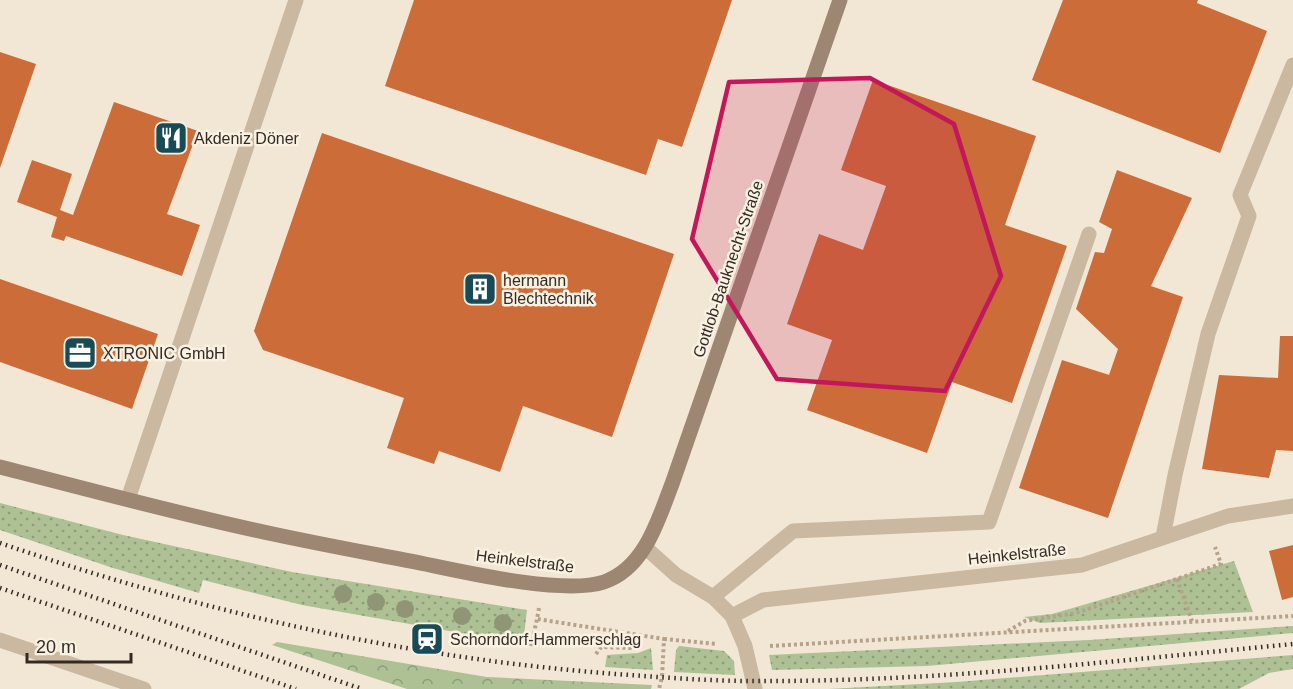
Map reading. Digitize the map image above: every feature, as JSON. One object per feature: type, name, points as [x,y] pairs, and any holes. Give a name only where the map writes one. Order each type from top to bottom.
[{"type":"street","points":[[128,499],[296,0]]},
{"type":"street","name":"Gottlob-Bauknecht-Straße","points":[[646,548],[672,484],[840,0]]},
{"type":"street","points":[[1163,537],[1208,334],[1249,216],[1240,195],[1293,65]]},
{"type":"street","points":[[713,597],[793,531],[989,522],[1089,234]]},
{"type":"street","name":"Heinkelstraße","points":[[0,467],[272,534],[470,573],[544,584],[581,586],[605,582],[624,570],[646,548]]},
{"type":"street","name":"Heinkelstraße","points":[[732,616],[763,600],[1082,565],[1228,516],[1293,506]]},
{"type":"street","points":[[646,548],[676,575],[713,597],[732,616],[745,646],[755,689]]},
{"type":"street","points":[[0,640],[144,689]]},
{"type":"path","points":[[1005,633],[1026,621],[1076,614],[1221,564],[1207,522]]},
{"type":"path","points":[[1178,579],[1192,622]]},
{"type":"path","points":[[531,646],[544,584]]},
{"type":"path","points":[[537,619],[664,639],[745,646],[789,646],[1293,616]]},
{"type":"path","points":[[596,654],[601,647],[630,648],[639,635]]},
{"type":"path","points":[[659,689],[664,639]]},
{"type":"highlighted area","points":[[870,78],[954,124],[1001,276],[945,391],[777,379],[692,239],[729,82]]},
{"type":"green space","points":[[0,503],[123,535],[292,572],[527,610],[523,644],[302,605],[203,580],[199,593],[113,568],[0,530]]},
{"type":"green space","points":[[1234,561],[1253,612],[1040,623],[1024,617],[1052,614]]},
{"type":"green space","points":[[1293,626],[1293,633],[927,666],[772,670],[769,655],[1089,640]]},
{"type":"green space","points":[[277,642],[487,677],[652,685],[651,689],[407,689],[272,645]]},
{"type":"green space","points":[[679,646],[724,651],[734,661],[735,675],[674,672],[676,650]]},
{"type":"green space","points":[[651,648],[653,670],[605,667],[607,655],[638,653]]},
{"type":"green space","points":[[1293,655],[1293,669],[1269,673],[1239,689],[828,689],[957,682]]},
{"type":"building","points":[[414,0],[732,0],[682,147],[658,139],[646,175],[385,86]]},
{"type":"building","points":[[1063,0],[1198,0],[1197,3],[1267,31],[1220,153],[1032,80]]},
{"type":"building","points":[[0,52],[36,64],[0,168]]},
{"type":"building","points":[[873,80],[1036,136],[1005,225],[1067,246],[1012,403],[952,382],[927,453],[807,410],[832,340],[787,324],[819,234],[863,250],[886,186],[841,170]]},
{"type":"building","points":[[114,102],[198,131],[167,214],[200,225],[182,276],[66,236],[64,241],[51,237],[57,217],[17,202],[32,160],[72,174],[60,210],[73,215]]},
{"type":"building","name":"hermann Blechtechnik","points":[[322,133],[674,254],[612,437],[523,406],[500,472],[439,451],[434,464],[387,448],[404,398],[263,350],[254,331]]},
{"type":"building","points":[[1117,170],[1192,198],[1151,286],[1183,297],[1108,518],[1019,488],[1062,360],[1109,375],[1118,349],[1076,309],[1095,252],[1104,253],[1112,229],[1099,222]]},
{"type":"building","points":[[0,279],[158,334],[132,409],[0,362]]},
{"type":"building","points":[[1280,336],[1293,336],[1293,451],[1276,450],[1269,478],[1202,469],[1219,375],[1278,378]]},
{"type":"building","points":[[1293,545],[1293,597],[1282,600],[1269,551]]},
{"type":"railway","points":[[0,543],[154,591],[310,630],[469,658],[630,675],[739,681],[890,678],[1024,669],[1293,644]]},
{"type":"railway","points":[[0,565],[362,689]]},
{"type":"railway","points":[[0,588],[296,689]]},
{"type":"place","name":"Akdeniz Döner","points":[[171,138]]},
{"type":"place","name":"hermann Blechtechnik","points":[[480,289]]},
{"type":"place","name":"XTRONIC GmbH","points":[[80,353]]},
{"type":"place","name":"Schorndorf-Hammerschlag","points":[[427,639]]}]
